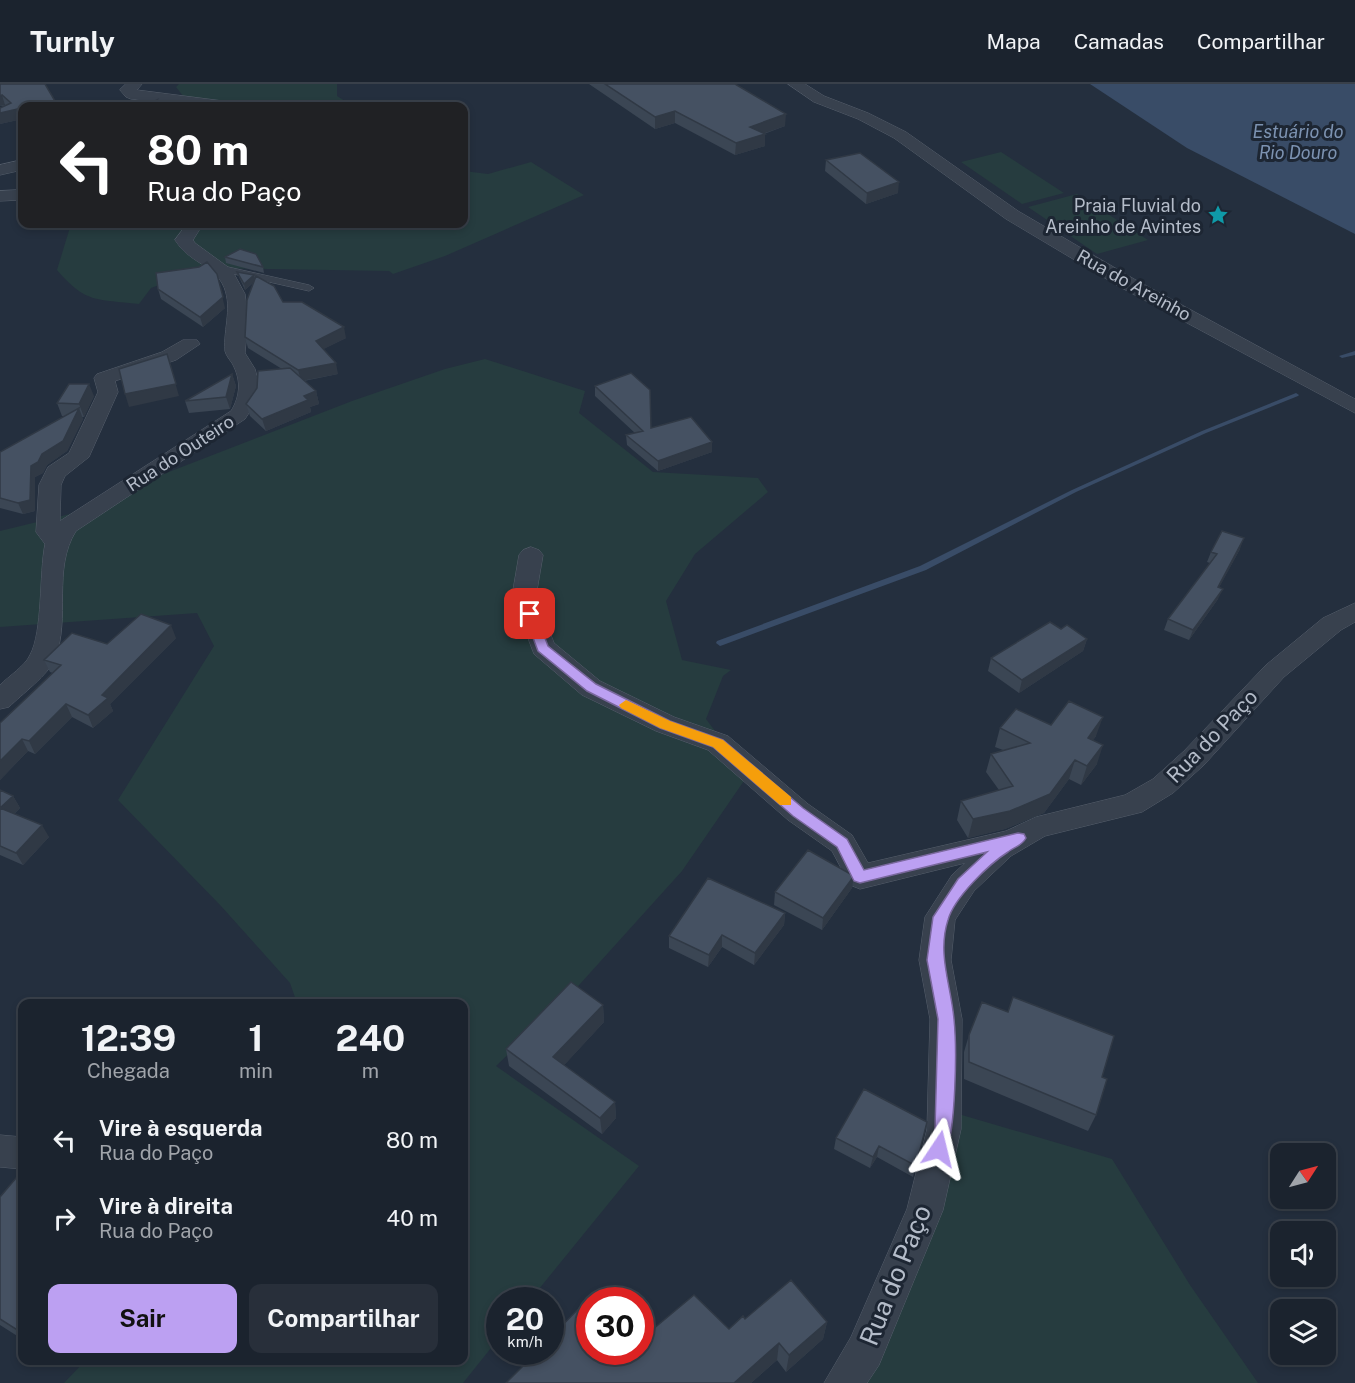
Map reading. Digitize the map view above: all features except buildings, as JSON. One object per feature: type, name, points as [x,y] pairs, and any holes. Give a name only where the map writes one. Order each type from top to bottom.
[{"type":"street","points":[[135,84],[128,90],[131,94],[192,102]]},
{"type":"street","name":"Rua do Areinho","points":[[795,84],[819,99],[863,116],[900,135],[1012,215],[1127,283],[1355,407]]},
{"type":"street","points":[[0,171],[18,166]]},
{"type":"street","points":[[0,196],[18,195]]},
{"type":"street","name":"Rua do Outeiro","points":[[57,543],[68,526],[238,415],[247,404],[252,386],[246,368],[235,353],[239,314],[236,296],[229,280],[219,268],[190,251],[184,240],[192,228]]},
{"type":"street","points":[[0,700],[42,660],[49,632],[52,569],[57,543],[48,532],[50,485],[56,472],[78,457],[108,392],[104,378],[169,356],[190,344]]},
{"type":"street","name":"Rua do Paço","points":[[531,555],[524,596],[543,648],[591,688],[665,724],[718,743],[798,812],[842,843],[860,877],[1018,838]]},
{"type":"street","name":"Rua do Paço","points":[[844,1383],[865,1351],[925,1210],[944,1129],[946,1019],[935,960],[940,917],[963,883],[1001,848],[1018,838],[1036,828],[1080,815],[1132,804],[1163,786],[1194,758],[1275,671],[1332,624],[1355,611]]},
{"type":"street","points":[[0,1151],[18,1153]]},
{"type":"lane","points":[[219,268],[309,288]]},
{"type":"green space","points":[[179,84],[337,84],[337,96],[347,102],[188,102],[176,87]]},
{"type":"green space","points":[[1001,152],[1064,193],[1022,204],[961,162]]},
{"type":"green space","points":[[531,162],[584,195],[445,256],[393,274],[389,271],[204,268],[151,288],[139,304],[93,298],[76,289],[57,270],[70,228],[468,228],[468,172],[488,174]]},
{"type":"green space","points":[[1077,194],[1148,240],[1097,254],[1028,207]]},
{"type":"green space","points":[[485,359],[585,391],[579,413],[653,472],[758,478],[768,492],[695,554],[666,601],[682,660],[731,670],[723,676],[706,719],[748,775],[682,871],[571,994],[496,1066],[639,1166],[541,1287],[486,1287],[486,1354],[463,1383],[64,1383],[81,1365],[468,1365],[468,999],[296,999],[290,983],[221,906],[118,800],[214,646],[197,613],[0,627],[0,531],[70,514],[130,487],[352,401],[445,369]]},
{"type":"green space","points":[[955,1113],[1112,1159],[1190,1285],[1258,1383],[863,1383]]},
{"type":"water","name":"Estuário do Rio Douro","points":[[1090,84],[1355,84],[1355,234],[1187,148]]},
{"type":"waterway","points":[[1342,356],[1355,353]]},
{"type":"waterway","points":[[720,643],[923,568],[1074,491],[1204,432],[1296,395]]},
{"type":"slow traffic","points":[[626,705],[665,724],[718,743],[785,801]]},
{"type":"place","name":"Praia Fluvial do Areinho de Avintes","points":[[1218,215]]},
{"type":"route","points":[[530,614],[543,648],[591,688],[665,724],[718,743],[798,812],[842,843],[860,877],[1018,838],[1001,848],[963,883],[940,917],[935,960],[946,1019],[944,1129],[939,1149]]}]
